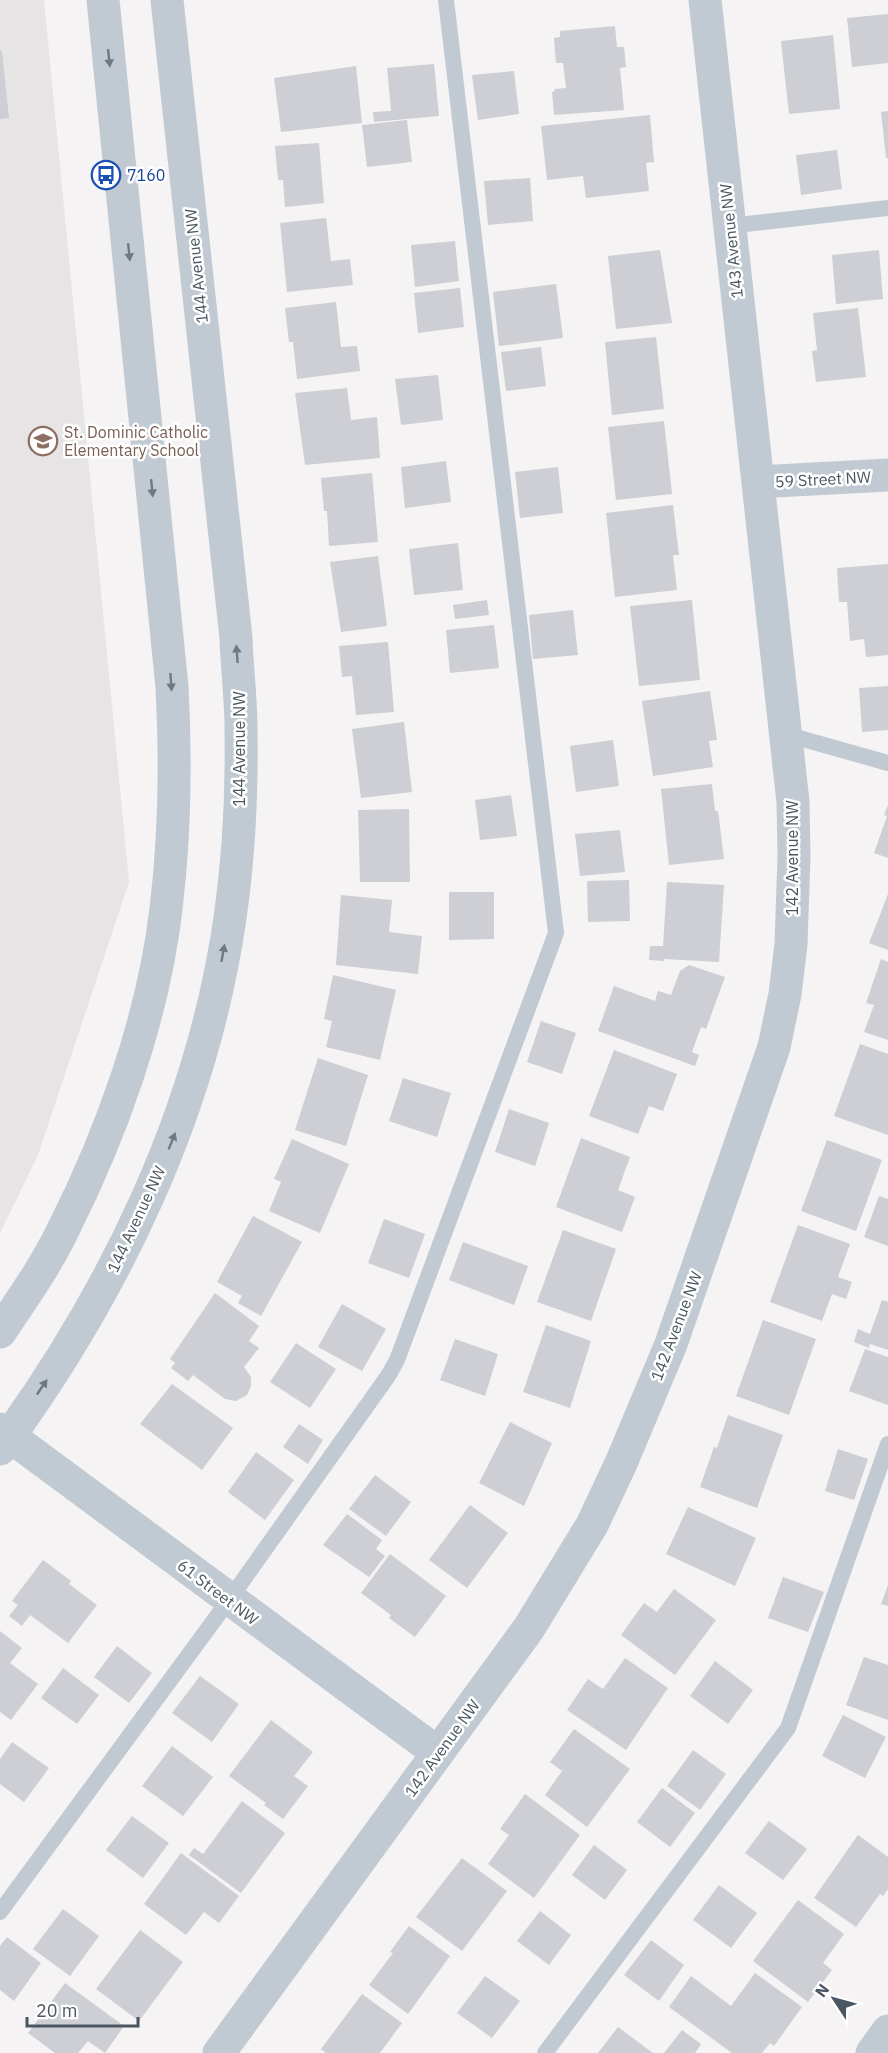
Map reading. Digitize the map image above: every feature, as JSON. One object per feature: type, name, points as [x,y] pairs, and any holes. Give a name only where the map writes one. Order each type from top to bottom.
[{"type":"street","points":[[0,1332],[62,1233],[92,1169],[117,1105],[141,1029],[154,975],[166,912],[172,846],[175,748],[172,687],[104,0]]},
{"type":"street","name":"144 Avenue NW","points":[[3,1438],[74,1338],[112,1271],[161,1168],[177,1130],[204,1038],[216,993],[230,918],[238,832],[241,739],[236,638],[167,0]]},
{"type":"street","name":"143 Avenue NW","points":[[705,0],[758,482]]},
{"type":"street","name":"59 Street NW","points":[[758,482],[888,475]]},
{"type":"street","name":"142 Avenue NW","points":[[219,2053],[529,1628],[592,1525],[622,1461],[671,1344],[754,1108],[774,1047],[785,994],[791,944],[794,845],[792,802],[758,482]]},
{"type":"street","name":"61 Street NW","points":[[3,1438],[438,1753]]},
{"type":"street","points":[[872,2053],[888,2031]]},
{"type":"lane","points":[[0,1912],[229,1600],[388,1376],[397,1360],[556,933],[446,0]]},
{"type":"lane","points":[[729,226],[888,208]]},
{"type":"lane","points":[[785,734],[888,763]]},
{"type":"lane","points":[[546,2053],[788,1728],[888,1444]]},
{"type":"shaded area","name":"St. Dominic Catholic Elementary School","points":[[0,0],[44,0],[129,882],[38,1155],[0,1233]]},
{"type":"building","points":[[888,14],[888,63],[852,67],[847,18]]},
{"type":"building","points":[[615,26],[617,47],[624,47],[626,67],[620,68],[624,110],[554,115],[552,92],[555,91],[554,89],[566,88],[563,63],[556,63],[554,38],[560,37],[560,31]]},
{"type":"building","points":[[833,35],[840,109],[789,114],[781,41]]},
{"type":"building","points":[[0,51],[2,51],[9,118],[0,119]]},
{"type":"building","points":[[434,64],[439,116],[374,122],[373,112],[391,111],[387,68]]},
{"type":"building","points":[[356,66],[362,123],[281,132],[274,78]]},
{"type":"building","points":[[514,71],[519,114],[478,120],[472,75]]},
{"type":"building","points":[[888,111],[888,158],[886,158],[881,112]]},
{"type":"building","points":[[650,115],[654,162],[646,163],[649,191],[586,198],[583,176],[547,180],[541,126]]},
{"type":"building","points":[[407,120],[412,162],[367,167],[362,125]]},
{"type":"building","points":[[319,143],[324,203],[285,207],[283,180],[278,180],[275,146]]},
{"type":"building","points":[[837,150],[842,189],[801,195],[796,155]]},
{"type":"building","points":[[530,178],[533,221],[488,225],[484,181]]},
{"type":"building","points":[[326,218],[331,261],[350,259],[353,285],[287,292],[280,223]]},
{"type":"building","points":[[455,241],[459,281],[415,287],[411,245]]},
{"type":"building","points":[[660,250],[672,323],[616,329],[608,256]]},
{"type":"building","points":[[879,250],[883,299],[836,304],[832,255]]},
{"type":"building","points":[[556,284],[563,338],[499,346],[493,292]]},
{"type":"building","points":[[460,288],[464,327],[418,333],[414,293]]},
{"type":"building","points":[[336,302],[341,347],[357,346],[360,371],[297,379],[293,342],[289,342],[285,308]]},
{"type":"building","points":[[858,308],[866,377],[816,382],[812,351],[817,350],[813,313]]},
{"type":"building","points":[[656,337],[664,409],[612,415],[605,342]]},
{"type":"building","points":[[541,347],[546,386],[506,391],[501,352]]},
{"type":"building","points":[[438,375],[443,420],[401,425],[395,379]]},
{"type":"building","points":[[347,388],[351,420],[377,417],[380,458],[305,465],[295,393]]},
{"type":"building","points":[[664,421],[672,494],[616,500],[608,427]]},
{"type":"building","points":[[446,461],[451,502],[405,508],[401,467]]},
{"type":"building","points":[[558,467],[563,513],[520,518],[515,472]]},
{"type":"building","points":[[372,473],[378,542],[329,546],[327,511],[324,511],[321,478]]},
{"type":"building","points":[[673,505],[679,555],[673,555],[677,590],[615,597],[606,513]]},
{"type":"building","points":[[458,543],[463,590],[414,595],[409,549]]},
{"type":"building","points":[[378,556],[387,626],[341,632],[330,562]]},
{"type":"building","points":[[888,564],[888,655],[866,657],[864,639],[850,641],[847,602],[839,602],[837,568]]},
{"type":"building","points":[[487,600],[489,615],[455,619],[453,605]]},
{"type":"building","points":[[692,600],[700,680],[639,686],[630,606]]},
{"type":"building","points":[[573,610],[578,655],[533,659],[529,615]]},
{"type":"building","points":[[494,625],[499,668],[450,673],[446,630]]},
{"type":"building","points":[[388,642],[394,712],[356,715],[352,676],[342,677],[339,646]]},
{"type":"building","points":[[888,686],[888,730],[862,732],[859,688]]},
{"type":"building","points":[[710,691],[717,740],[709,741],[713,767],[653,776],[642,701]]},
{"type":"building","points":[[404,722],[412,792],[361,798],[352,729]]},
{"type":"building","points":[[613,740],[619,786],[576,792],[570,746]]},
{"type":"building","points":[[712,784],[724,859],[669,865],[661,789]]},
{"type":"building","points":[[511,795],[517,836],[480,840],[475,800]]},
{"type":"building","points":[[888,805],[888,858],[874,853],[887,816],[884,815]]},
{"type":"building","points":[[409,809],[410,882],[360,882],[358,810]]},
{"type":"building","points":[[620,830],[625,872],[580,876],[575,834]]},
{"type":"building","points":[[629,880],[630,921],[588,922],[587,881]]},
{"type":"building","points":[[667,882],[724,885],[719,962],[649,960],[650,946],[663,946]]},
{"type":"building","points":[[449,892],[494,892],[494,939],[449,940]]},
{"type":"building","points":[[888,894],[888,950],[869,943]]},
{"type":"building","points":[[341,895],[392,900],[389,932],[422,936],[418,974],[336,965]]},
{"type":"building","points":[[881,959],[888,962],[888,1040],[864,1032],[874,1005],[866,1003]]},
{"type":"building","points":[[689,965],[725,977],[706,1029],[701,1027],[692,1052],[699,1055],[695,1066],[598,1031],[614,986],[655,1001],[658,991],[671,995],[680,971]]},
{"type":"building","points":[[333,975],[396,990],[380,1060],[326,1047],[332,1021],[324,1019]]},
{"type":"building","points":[[541,1021],[576,1033],[562,1074],[527,1062]]},
{"type":"building","points":[[860,1044],[888,1054],[888,1135],[834,1116]]},
{"type":"building","points":[[614,1050],[677,1074],[663,1111],[649,1106],[638,1134],[589,1116]]},
{"type":"building","points":[[318,1058],[368,1075],[346,1146],[295,1130]]},
{"type":"building","points":[[403,1078],[451,1093],[437,1137],[389,1121]]},
{"type":"building","points":[[509,1109],[549,1123],[535,1166],[495,1152]]},
{"type":"building","points":[[581,1138],[630,1157],[618,1190],[635,1197],[622,1232],[556,1207]]},
{"type":"building","points":[[292,1139],[349,1164],[320,1233],[269,1211],[281,1182],[274,1179]]},
{"type":"building","points":[[827,1140],[882,1160],[856,1231],[801,1211]]},
{"type":"building","points":[[879,1196],[888,1199],[888,1246],[864,1237]]},
{"type":"building","points":[[253,1216],[302,1242],[261,1316],[238,1303],[242,1296],[217,1282]]},
{"type":"building","points":[[384,1219],[425,1234],[409,1278],[368,1263]]},
{"type":"building","points":[[798,1225],[850,1244],[838,1277],[852,1282],[846,1299],[832,1294],[822,1321],[770,1302]]},
{"type":"building","points":[[563,1230],[616,1249],[591,1321],[537,1302]]},
{"type":"building","points":[[463,1242],[528,1266],[514,1305],[449,1280]]},
{"type":"building","points":[[215,1293],[259,1326],[249,1341],[259,1348],[244,1367],[251,1377],[251,1386],[247,1395],[236,1401],[225,1399],[193,1375],[188,1381],[171,1368],[175,1363],[170,1359]]},
{"type":"building","points":[[882,1300],[888,1302],[888,1350],[870,1344],[869,1348],[854,1342],[858,1329],[870,1334]]},
{"type":"building","points":[[342,1304],[386,1329],[362,1371],[318,1347]]},
{"type":"building","points":[[763,1320],[816,1339],[789,1415],[736,1396]]},
{"type":"building","points":[[546,1325],[591,1341],[570,1408],[523,1392]]},
{"type":"building","points":[[455,1339],[498,1354],[485,1396],[440,1380]]},
{"type":"building","points":[[296,1343],[336,1369],[310,1408],[270,1382]]},
{"type":"building","points":[[865,1349],[888,1357],[888,1405],[849,1391]]},
{"type":"building","points":[[172,1384],[233,1428],[202,1470],[140,1424]]},
{"type":"building","points":[[728,1415],[783,1435],[757,1508],[700,1487]]},
{"type":"building","points":[[510,1422],[552,1443],[524,1506],[479,1483]]},
{"type":"building","points":[[299,1424],[323,1440],[308,1464],[283,1447]]},
{"type":"building","points":[[838,1449],[868,1459],[854,1500],[825,1491]]},
{"type":"building","points":[[256,1452],[294,1480],[265,1520],[228,1492]]},
{"type":"building","points":[[375,1475],[411,1502],[386,1536],[349,1509]]},
{"type":"building","points":[[470,1505],[508,1533],[467,1588],[429,1560]]},
{"type":"building","points":[[688,1507],[756,1538],[735,1586],[666,1554]]},
{"type":"building","points":[[347,1514],[382,1540],[376,1549],[385,1556],[369,1577],[323,1545]]},
{"type":"building","points":[[390,1554],[446,1596],[415,1637],[389,1618],[391,1615],[361,1593]]},
{"type":"building","points":[[43,1560],[97,1605],[68,1643],[30,1615],[22,1626],[9,1616],[18,1605],[12,1601]]},
{"type":"building","points":[[783,1577],[824,1592],[808,1632],[768,1618]]},
{"type":"building","points":[[888,1585],[888,1606],[881,1604]]},
{"type":"building","points":[[674,1589],[716,1620],[675,1675],[621,1635],[644,1603],[657,1612]]},
{"type":"building","points":[[0,1631],[22,1648],[10,1663],[38,1684],[11,1720],[0,1712]]},
{"type":"building","points":[[117,1646],[152,1673],[129,1703],[94,1677]]},
{"type":"building","points":[[864,1657],[888,1665],[888,1720],[846,1705]]},
{"type":"building","points":[[625,1658],[668,1688],[626,1750],[567,1710],[588,1679],[603,1689]]},
{"type":"building","points":[[715,1661],[753,1690],[728,1724],[690,1696]]},
{"type":"building","points":[[63,1668],[99,1695],[77,1724],[41,1698]]},
{"type":"building","points":[[200,1676],[239,1704],[212,1742],[172,1713]]},
{"type":"building","points":[[843,1715],[886,1737],[865,1778],[822,1756]]},
{"type":"building","points":[[271,1720],[313,1752],[294,1776],[308,1786],[283,1819],[264,1805],[266,1803],[229,1776]]},
{"type":"building","points":[[574,1729],[630,1769],[587,1827],[545,1795],[562,1771],[550,1762]]},
{"type":"building","points":[[12,1742],[49,1768],[24,1802],[0,1784],[0,1759]]},
{"type":"building","points":[[172,1746],[213,1777],[183,1816],[142,1786]]},
{"type":"building","points":[[693,1750],[726,1774],[700,1810],[667,1786]]},
{"type":"building","points":[[662,1788],[695,1813],[670,1847],[637,1822]]},
{"type":"building","points":[[525,1794],[580,1835],[534,1898],[488,1864],[509,1835],[500,1829]]},
{"type":"building","points":[[242,1801],[285,1833],[241,1893],[189,1855],[194,1848],[203,1854]]},
{"type":"building","points":[[132,1816],[169,1843],[143,1878],[106,1850]]},
{"type":"building","points":[[769,1821],[807,1849],[783,1880],[745,1853]]},
{"type":"building","points":[[858,1835],[888,1857],[888,1889],[883,1896],[880,1894],[856,1927],[814,1898]]},
{"type":"building","points":[[594,1845],[627,1870],[605,1900],[572,1875]]},
{"type":"building","points":[[181,1853],[239,1896],[219,1923],[204,1912],[186,1935],[144,1904]]},
{"type":"building","points":[[462,1858],[507,1891],[462,1951],[416,1917]]},
{"type":"building","points":[[719,1885],[757,1913],[731,1948],[693,1920]]},
{"type":"building","points":[[798,1900],[844,1934],[823,1963],[832,1970],[808,2002],[753,1961]]},
{"type":"building","points":[[63,1909],[99,1936],[70,1976],[33,1949]]},
{"type":"building","points":[[540,1911],[571,1935],[549,1965],[517,1941]]},
{"type":"building","points":[[409,1926],[450,1956],[408,2014],[369,1985],[393,1953],[390,1952]]},
{"type":"building","points":[[140,1930],[183,1962],[139,2021],[96,1989]]},
{"type":"building","points":[[7,1937],[41,1963],[14,2001],[0,1990],[0,1946]]},
{"type":"building","points":[[651,1940],[684,1965],[659,2001],[624,1975]]},
{"type":"building","points":[[755,1973],[802,2007],[774,2046],[770,2043],[762,2053],[732,2053],[669,2007],[691,1976],[731,2006]]},
{"type":"building","points":[[485,1976],[520,2001],[492,2038],[457,2013]]},
{"type":"building","points":[[65,1983],[124,2026],[105,2053],[88,2041],[78,2053],[55,2053],[28,2033]]},
{"type":"building","points":[[362,1994],[402,2023],[380,2053],[326,2053],[321,2049]]},
{"type":"building","points":[[618,2027],[653,2053],[598,2053]]},
{"type":"building","points":[[682,2030],[701,2044],[695,2053],[664,2053]]},
{"type":"place","name":"7160","points":[[106,175]]},
{"type":"place","name":"St. Dominic Catholic Elementary School","points":[[43,441]]}]
